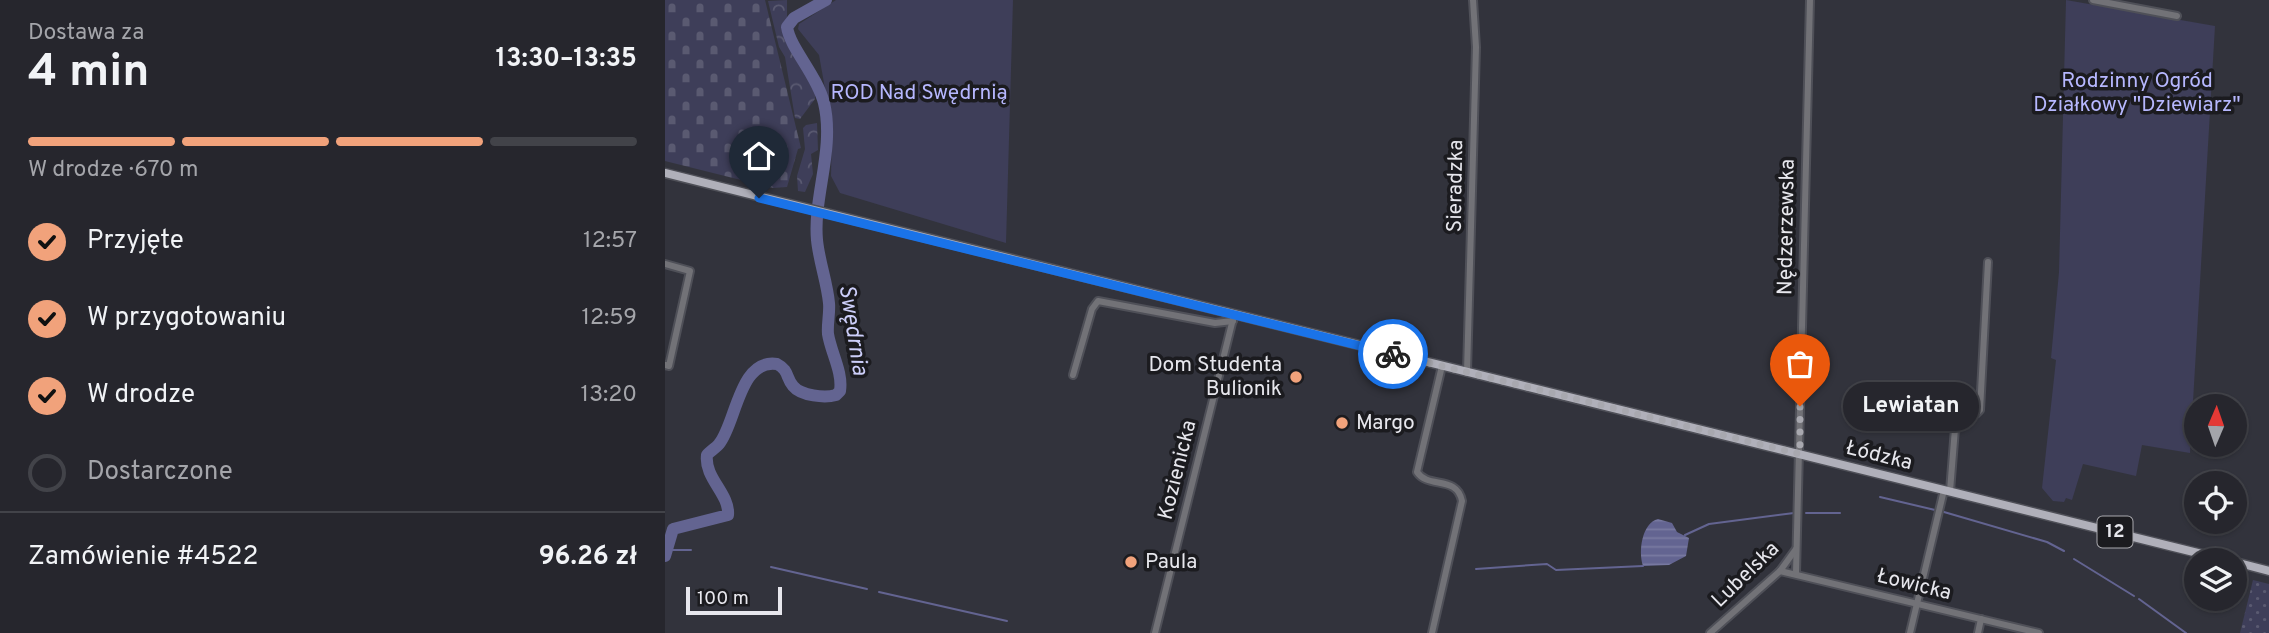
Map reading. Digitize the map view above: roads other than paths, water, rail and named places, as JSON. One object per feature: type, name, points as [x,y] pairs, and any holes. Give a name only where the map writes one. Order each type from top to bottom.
[{"type":"main road","name":"Łódzka","points":[[665,173],[1234,318],[1467,372],[2184,549]]},
{"type":"main road","points":[[2247,565],[2269,571]]},
{"type":"street","name":"Sieradzka","points":[[1467,372],[1476,47],[1473,0]]},
{"type":"street","name":"Nędzerzewska","points":[[1800,454],[1810,0]]},
{"type":"street","points":[[2093,0],[2177,16]]},
{"type":"street","points":[[1910,633],[1947,490],[1956,416],[1960,413],[1976,414],[1980,410],[1988,262]]},
{"type":"street","points":[[665,264],[690,271],[669,366],[665,365]]},
{"type":"street","points":[[1073,374],[1091,309],[1098,301],[1215,323],[1234,318]]},
{"type":"street","name":"Kozienicka","points":[[1155,633],[1234,318]]},
{"type":"street","points":[[1432,633],[1462,501],[1455,487],[1422,478],[1417,472],[1442,366]]},
{"type":"street","name":"Lubelska","points":[[1710,633],[1780,571],[1797,547],[1800,454]]},
{"type":"street","points":[[1796,573],[1797,547]]},
{"type":"street","name":"Łowicka","points":[[1780,571],[2039,633]]},
{"type":"street","points":[[1978,633],[1981,619]]},
{"type":"waterway","name":"Swędrnia","points":[[665,556],[673,529],[728,515],[725,500],[709,471],[707,455],[725,435],[740,394],[754,371],[764,365],[777,364],[784,369],[793,386],[802,392],[826,396],[836,395],[840,391],[840,377],[828,334],[829,303],[817,240],[827,120],[821,93],[793,44],[787,27],[794,18],[826,0]]},
{"type":"waterway","points":[[1880,497],[1935,510]]},
{"type":"waterway","points":[[1944,512],[2047,542],[2064,551]]},
{"type":"waterway","points":[[1685,535],[1709,524],[1794,513]]},
{"type":"waterway","points":[[1806,513],[1840,513]]},
{"type":"waterway","points":[[666,550],[691,550]]},
{"type":"waterway","points":[[2074,559],[2134,596]]},
{"type":"waterway","points":[[1476,569],[1547,564],[1556,570],[1643,566]]},
{"type":"waterway","points":[[771,567],[867,589]]},
{"type":"waterway","points":[[879,592],[1007,621]]},
{"type":"waterway","points":[[2139,599],[2186,633]]},
{"type":"place","name":"Dom Studenta Bulionik","points":[[1296,377]]},
{"type":"place","name":"Lewiatan","points":[[1800,406]]},
{"type":"place","name":"Margo","points":[[1342,423]]},
{"type":"place","name":"Paula","points":[[1131,562]]},
{"type":"park label","name":"ROD Nad Swędrnią","points":[[919,93]]},
{"type":"park label","name":"Rodzinny Ogród Działkowy \"Dziewiarz\"","points":[[2137,93]]}]
